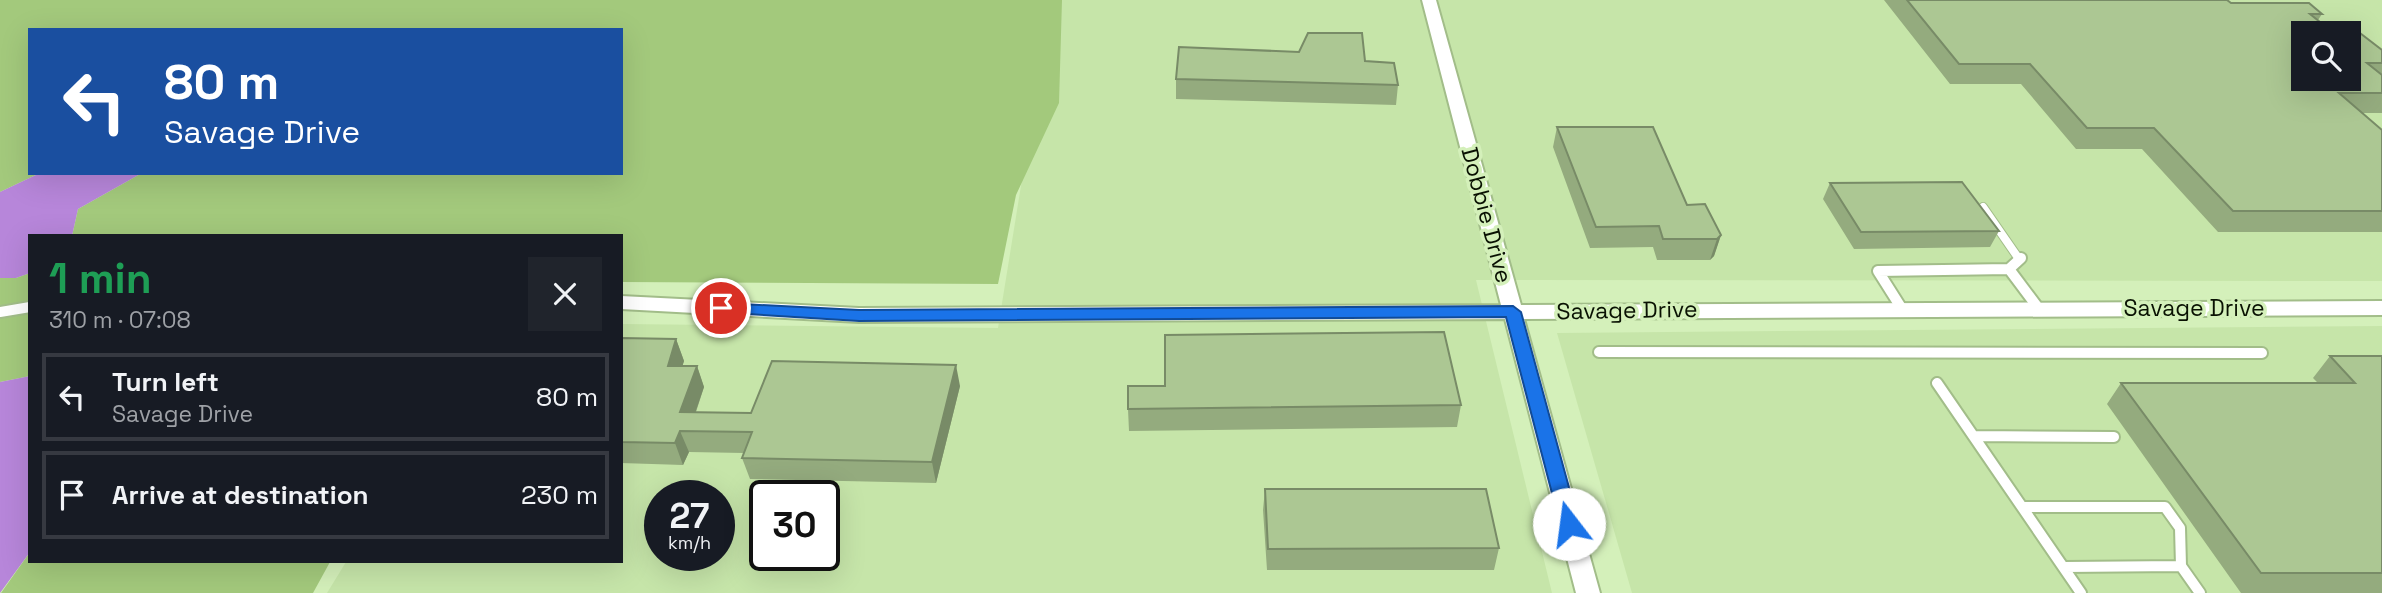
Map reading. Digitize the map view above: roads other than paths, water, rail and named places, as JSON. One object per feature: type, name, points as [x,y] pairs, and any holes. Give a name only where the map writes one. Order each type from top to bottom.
[{"type":"street","name":"Dobbie Drive","points":[[1429,0],[1588,593]]},
{"type":"street","name":"Savage Drive","points":[[623,302],[859,315],[2382,308]]},
{"type":"lane","points":[[1902,309],[1878,271],[2009,269],[2021,258],[1983,207]]},
{"type":"lane","points":[[2009,269],[2039,309]]},
{"type":"lane","points":[[0,312],[28,307]]},
{"type":"lane","points":[[1599,352],[2262,353]]},
{"type":"lane","points":[[1937,383],[2081,593]]},
{"type":"lane","points":[[1974,436],[2114,436]]},
{"type":"lane","points":[[2022,507],[2165,507],[2180,528],[2181,566],[2200,593]]},
{"type":"lane","points":[[2064,567],[2181,566]]}]
